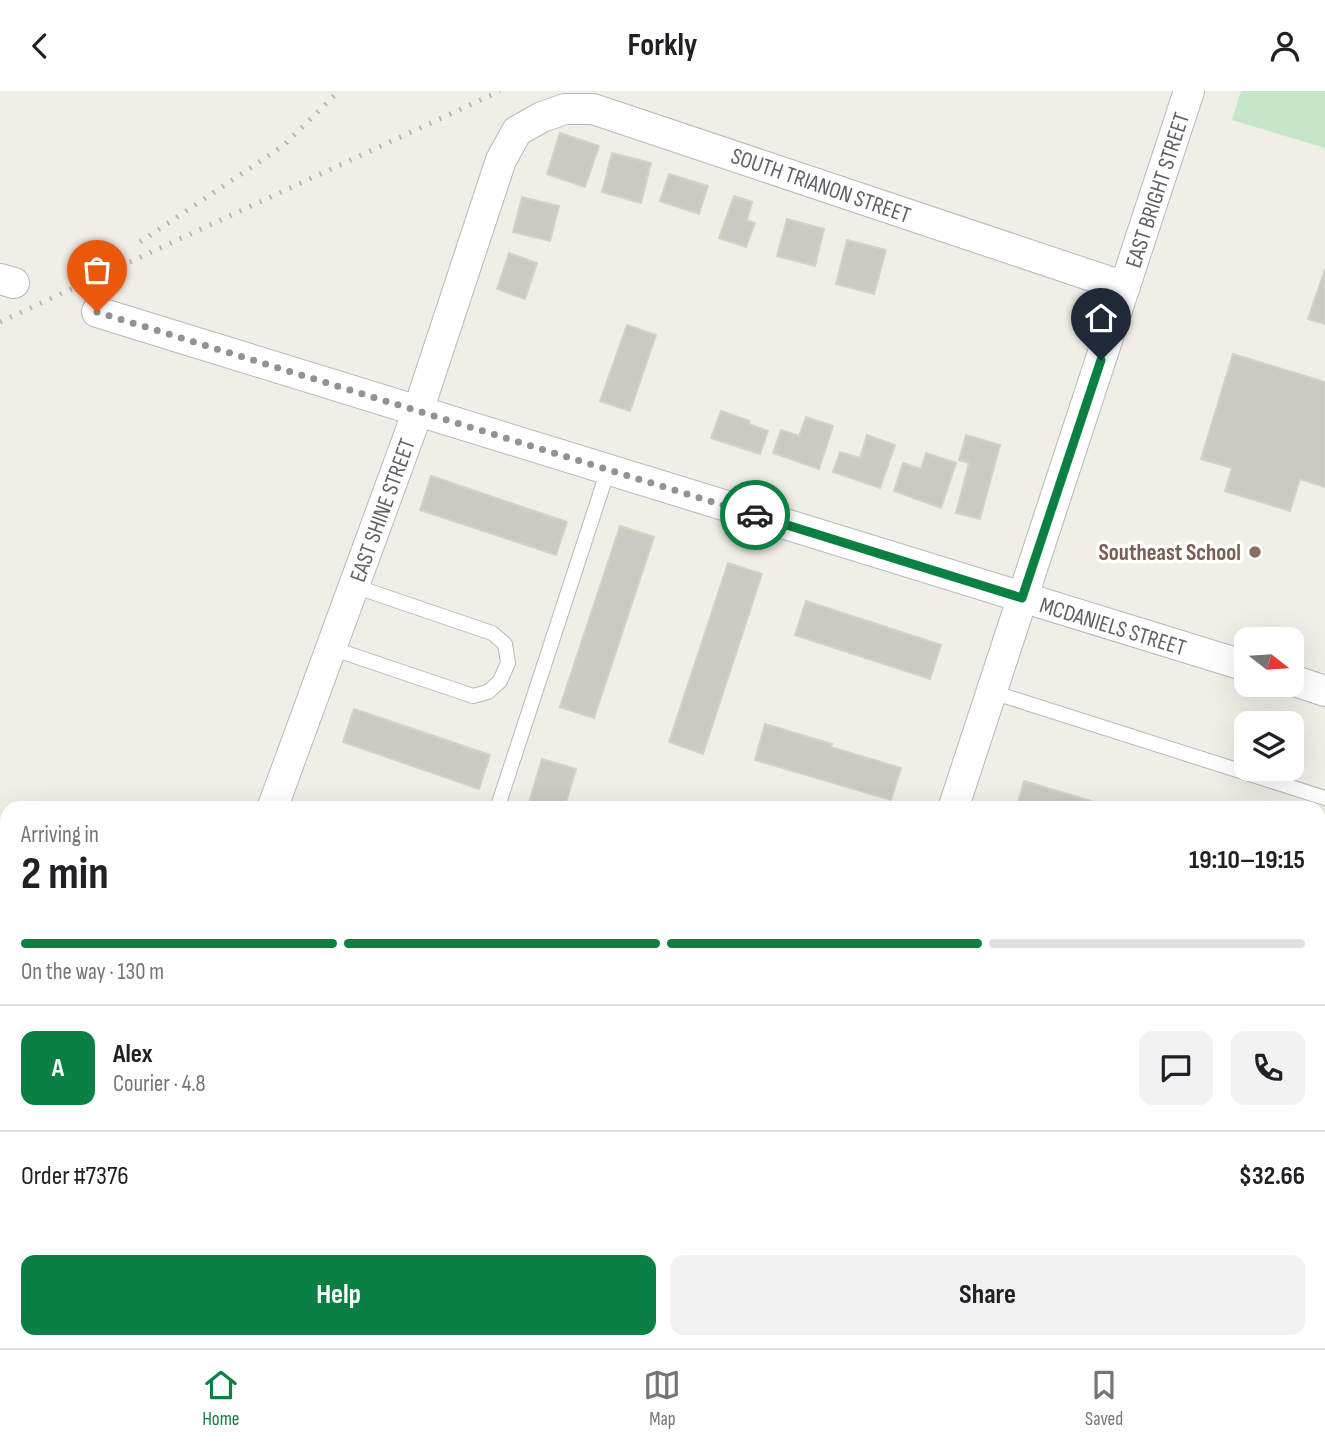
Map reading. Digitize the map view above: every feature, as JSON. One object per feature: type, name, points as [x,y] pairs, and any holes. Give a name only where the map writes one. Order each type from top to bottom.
[{"type":"street","name":"EAST BRIGHT STREET","points":[[956,801],[1189,91]]},
{"type":"street","name":"SOUTH TRIANON STREET","points":[[517,131],[542,117],[565,109],[593,109],[1125,287]]},
{"type":"street","name":"EAST SHINE STREET","points":[[275,801],[418,411],[501,160],[517,131]]},
{"type":"street","name":"MCDANIELS STREET","points":[[97,312],[1234,662]]},
{"type":"street","points":[[1304,684],[1325,691]]},
{"type":"lane","points":[[500,801],[608,470]]},
{"type":"lane","points":[[331,647],[474,696],[488,692],[500,681],[508,663],[505,644],[492,633],[354,586]]},
{"type":"lane","points":[[992,692],[1325,798]]},
{"type":"green space","points":[[1241,91],[1325,91],[1325,148],[1232,120]]},
{"type":"building","points":[[560,133],[599,146],[585,187],[547,174]]},
{"type":"building","points":[[612,153],[651,163],[641,203],[602,192]]},
{"type":"building","points":[[669,174],[708,186],[699,214],[660,201]]},
{"type":"building","points":[[734,196],[752,202],[747,220],[755,223],[746,247],[719,238]]},
{"type":"building","points":[[522,197],[559,206],[550,241],[513,232]]},
{"type":"building","points":[[787,219],[824,229],[815,266],[777,256]]},
{"type":"building","points":[[847,240],[886,250],[874,294],[836,284]]},
{"type":"building","points":[[509,253],[537,263],[525,299],[497,289]]},
{"type":"building","points":[[1325,269],[1325,324],[1308,319]]},
{"type":"building","points":[[627,325],[656,335],[630,411],[600,401]]},
{"type":"building","points":[[1233,354],[1325,382],[1325,487],[1300,479],[1290,511],[1225,491],[1232,468],[1201,459]]},
{"type":"building","points":[[721,411],[750,421],[749,424],[768,431],[760,454],[711,438]]},
{"type":"building","points":[[806,417],[833,426],[819,469],[773,453],[781,430],[799,436]]},
{"type":"building","points":[[867,435],[895,445],[880,488],[833,472],[840,452],[860,458]]},
{"type":"building","points":[[966,435],[1000,445],[980,519],[956,513],[969,463],[959,460]]},
{"type":"building","points":[[926,453],[956,463],[941,508],[894,491],[903,463],[921,469]]},
{"type":"building","points":[[431,476],[567,522],[556,555],[420,510]]},
{"type":"building","points":[[620,526],[654,537],[594,718],[560,707]]},
{"type":"building","points":[[728,563],[762,574],[703,754],[669,742]]},
{"type":"building","points":[[806,601],[941,645],[930,679],[795,635]]},
{"type":"building","points":[[354,709],[490,755],[479,789],[343,742]]},
{"type":"building","points":[[765,724],[901,768],[891,800],[755,760]]},
{"type":"building","points":[[542,759],[576,769],[566,801],[529,801]]},
{"type":"building","points":[[1024,781],[1091,801],[1018,801]]},
{"type":"railway","points":[[140,242],[283,146],[339,91]]},
{"type":"railway","points":[[0,322],[500,91]]},
{"type":"way so far","points":[[97,312],[755,515]]},
{"type":"place","name":"Southeast School","points":[[1255,552]]},
{"type":"route","points":[[755,515],[1022,598],[1101,360]]}]
